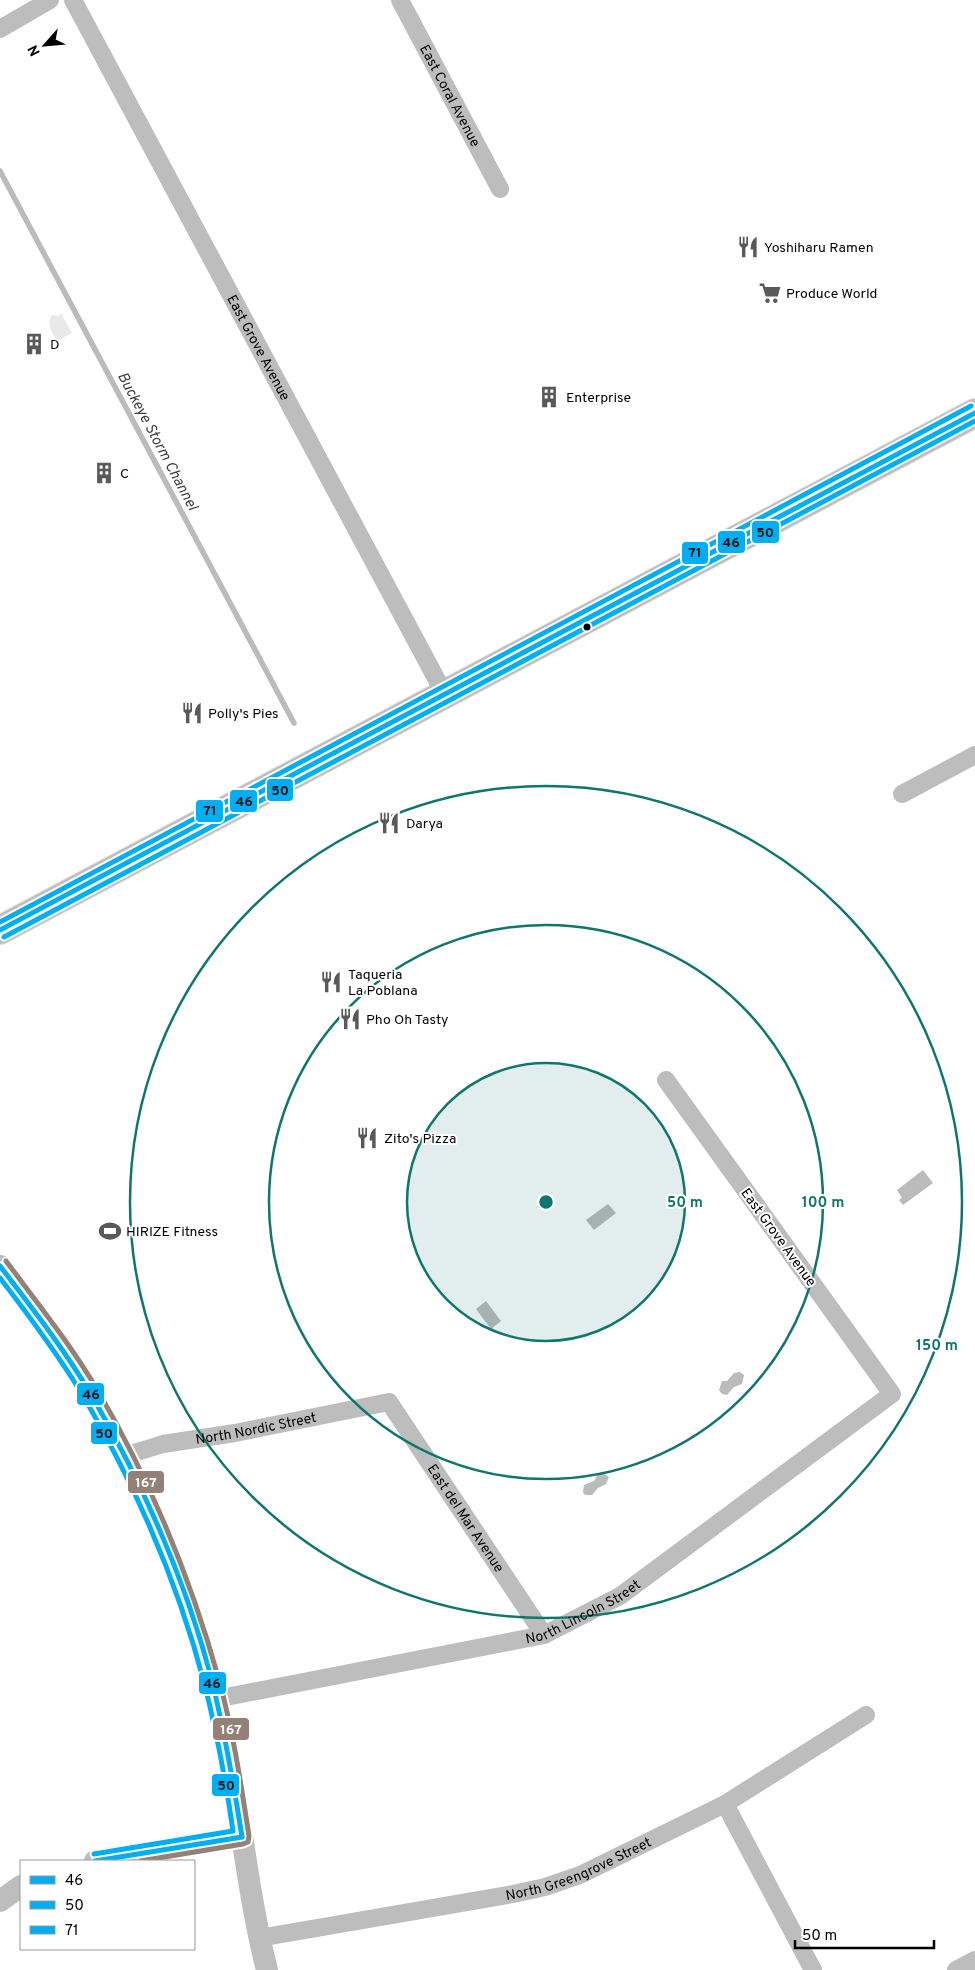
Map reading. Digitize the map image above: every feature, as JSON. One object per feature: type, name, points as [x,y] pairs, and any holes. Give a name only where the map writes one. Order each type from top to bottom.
[{"type":"main road","points":[[0,930],[975,413]]},
{"type":"street","points":[[0,29],[50,0]]},
{"type":"street","name":"East Grove Avenue","points":[[74,0],[444,695]]},
{"type":"street","name":"East Coral Avenue","points":[[400,0],[500,190]]},
{"type":"street","points":[[902,794],[975,755]]},
{"type":"street","name":"East Grove Avenue","points":[[666,1080],[892,1394]]},
{"type":"street","points":[[0,1266],[56,1341],[95,1402],[147,1501],[179,1577],[208,1667],[216,1699],[267,1970]]},
{"type":"street","name":"North Lincoln Street","points":[[216,1699],[544,1636],[620,1596],[892,1394]]},
{"type":"street","name":"North Nordic Street","points":[[124,1456],[163,1444],[389,1402]]},
{"type":"street","name":"East del Mar Avenue","points":[[389,1402],[544,1636]]},
{"type":"street","name":"North Greengrove Street","points":[[260,1938],[545,1887],[580,1875],[725,1804],[866,1715]]},
{"type":"street","points":[[725,1804],[813,1970]]},
{"type":"street","points":[[101,1860],[242,1837]]},
{"type":"street","points":[[0,1901],[20,1887]]},
{"type":"street","points":[[956,1970],[975,1960]]},
{"type":"shaded area","points":[[61,313],[72,333],[57,341],[50,328],[50,319],[52,315],[59,316]]},
{"type":"shaded area","points":[[923,1170],[933,1183],[903,1205],[899,1200],[902,1198],[897,1190]]},
{"type":"shaded area","points":[[608,1204],[616,1213],[594,1230],[586,1220]]},
{"type":"shaded area","points":[[486,1301],[501,1321],[491,1329],[476,1309]]},
{"type":"shaded area","points":[[740,1372],[744,1375],[742,1384],[734,1387],[727,1395],[722,1394],[719,1390],[722,1381],[727,1381],[734,1373]]},
{"type":"shaded area","points":[[601,1472],[609,1477],[606,1484],[598,1488],[592,1495],[585,1495],[583,1492],[584,1485],[594,1481]]},
{"type":"waterway","name":"Buckeye Storm Channel","points":[[0,171],[294,723]]},
{"type":"transit line","name":"71","points":[[0,922],[971,406]]},
{"type":"transit line","name":"46","points":[[0,930],[975,413]]},
{"type":"transit line","name":"50","points":[[4,937],[975,421]]},
{"type":"transit line","name":"167","points":[[6,1261],[77,1357],[98,1391],[135,1460],[168,1532],[182,1568],[196,1605],[219,1680],[243,1797],[249,1836],[248,1842],[146,1860]]},
{"type":"transit line","name":"46","points":[[0,1266],[36,1313],[82,1379],[129,1465],[162,1536],[190,1609],[213,1685],[242,1837]]},
{"type":"transit line","name":"50","points":[[0,1278],[55,1353],[85,1399],[122,1468],[155,1538],[195,1648],[221,1758],[227,1794],[233,1831],[94,1854]]},
{"type":"transit line","name":"46","points":[[101,1860],[242,1837]]},
{"type":"place","name":"Yoshiharu Ramen","points":[[748,247]]},
{"type":"place","name":"Produce World","points":[[770,293]]},
{"type":"place","name":"D","points":[[34,344]]},
{"type":"place","name":"Enterprise","points":[[549,397]]},
{"type":"place","name":"C","points":[[104,473]]},
{"type":"place","name":"Polly's Pies","points":[[192,713]]},
{"type":"place","name":"Darya","points":[[389,823]]},
{"type":"place","name":"Taqueria La Poblana","points":[[331,982]]},
{"type":"place","name":"Pho Oh Tasty","points":[[350,1019]]},
{"type":"place","name":"Zito's Pizza","points":[[367,1138]]},
{"type":"place","name":"HIRIZE Fitness","points":[[110,1231]]}]
